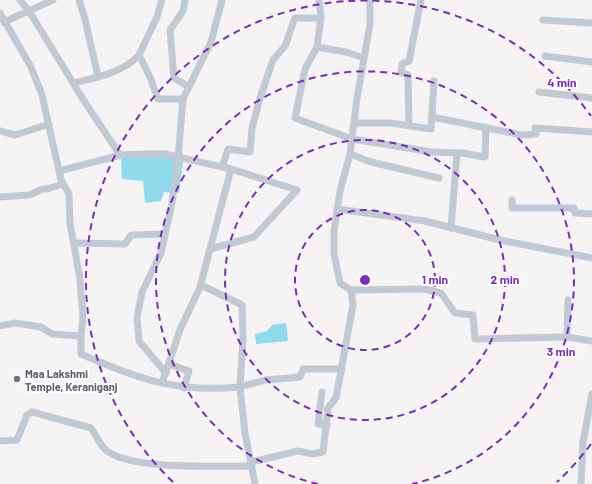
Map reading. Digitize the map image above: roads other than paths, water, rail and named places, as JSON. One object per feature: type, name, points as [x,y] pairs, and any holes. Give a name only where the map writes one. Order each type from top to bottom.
[{"type":"street","points":[[20,0],[29,11],[73,83],[120,155]]},
{"type":"street","points":[[4,22],[53,0]]},
{"type":"street","points":[[79,0],[85,19],[98,77]]},
{"type":"street","points":[[73,83],[98,77],[133,62],[139,55],[157,17],[162,0]]},
{"type":"street","points":[[185,0],[183,11],[170,30],[174,78],[189,87]]},
{"type":"street","points":[[166,373],[139,341],[137,317],[142,292],[161,253],[172,203],[178,158],[183,99],[211,42],[222,0]]},
{"type":"street","points":[[319,0],[321,18],[317,46],[305,69],[295,118],[352,138],[432,152],[457,153],[485,158],[486,127]]},
{"type":"street","points":[[370,0],[370,24],[350,154],[337,209],[334,254],[340,282],[351,290],[424,289],[441,293],[455,313],[473,315],[475,339],[567,338],[592,341]]},
{"type":"street","points":[[409,126],[408,75],[401,72],[402,64],[410,61],[421,0]]},
{"type":"street","points":[[0,13],[31,67],[42,95],[59,171],[63,184],[69,194],[70,223],[80,279],[83,318],[81,354],[134,376],[162,384],[184,388],[212,389],[240,387],[265,380],[300,377],[303,370],[342,368]]},
{"type":"street","points":[[222,167],[228,149],[250,152],[252,128],[260,98],[273,60],[285,46],[295,18],[321,18]]},
{"type":"street","points":[[543,20],[592,24]]},
{"type":"street","points":[[317,46],[346,52],[364,58]]},
{"type":"street","points":[[139,55],[150,77],[158,99],[183,99]]},
{"type":"street","points":[[545,56],[592,62]]},
{"type":"street","points":[[354,123],[391,123],[431,129],[434,81]]},
{"type":"street","points":[[539,92],[592,98]]},
{"type":"street","points":[[432,117],[522,135],[536,134],[535,128],[592,132]]},
{"type":"street","points":[[0,131],[15,135],[49,124]]},
{"type":"street","points":[[451,228],[457,153]]},
{"type":"street","points":[[59,171],[120,155],[165,154],[231,169],[296,190],[254,237],[210,249]]},
{"type":"street","points":[[350,154],[371,162],[439,178]]},
{"type":"street","points":[[162,384],[180,330],[201,285],[231,169]]},
{"type":"street","points":[[0,196],[29,195],[43,189],[63,184]]},
{"type":"street","points":[[512,200],[512,208],[574,208],[574,213],[592,214]]},
{"type":"street","points":[[337,209],[426,221],[500,240],[592,258]]},
{"type":"street","points":[[74,244],[125,244],[131,235],[164,234]]},
{"type":"street","points":[[201,285],[242,305],[243,338],[240,387],[245,433],[255,484]]},
{"type":"street","points":[[0,441],[17,440],[27,414],[32,412],[91,428],[106,451],[120,458],[139,462],[197,466],[252,464],[298,451],[312,454],[324,452],[328,408],[336,398],[351,317],[351,290]]},
{"type":"street","points":[[567,338],[568,300]]},
{"type":"street","points":[[0,326],[15,324],[34,326],[41,327],[52,334],[81,336]]},
{"type":"street","points":[[169,364],[189,371],[184,388]]},
{"type":"street","points":[[322,392],[318,424],[327,425]]},
{"type":"street","points":[[581,484],[583,442],[589,429],[592,394]]},
{"type":"water","points":[[165,156],[183,162],[179,193],[164,192],[161,201],[145,203],[143,181],[122,179],[121,157]]},
{"type":"water","points":[[286,323],[288,341],[256,344],[255,334],[267,331],[272,325]]},
{"type":"place","name":"Maa Lakshmi Temple, Keraniganj","points":[[17,379]]}]
